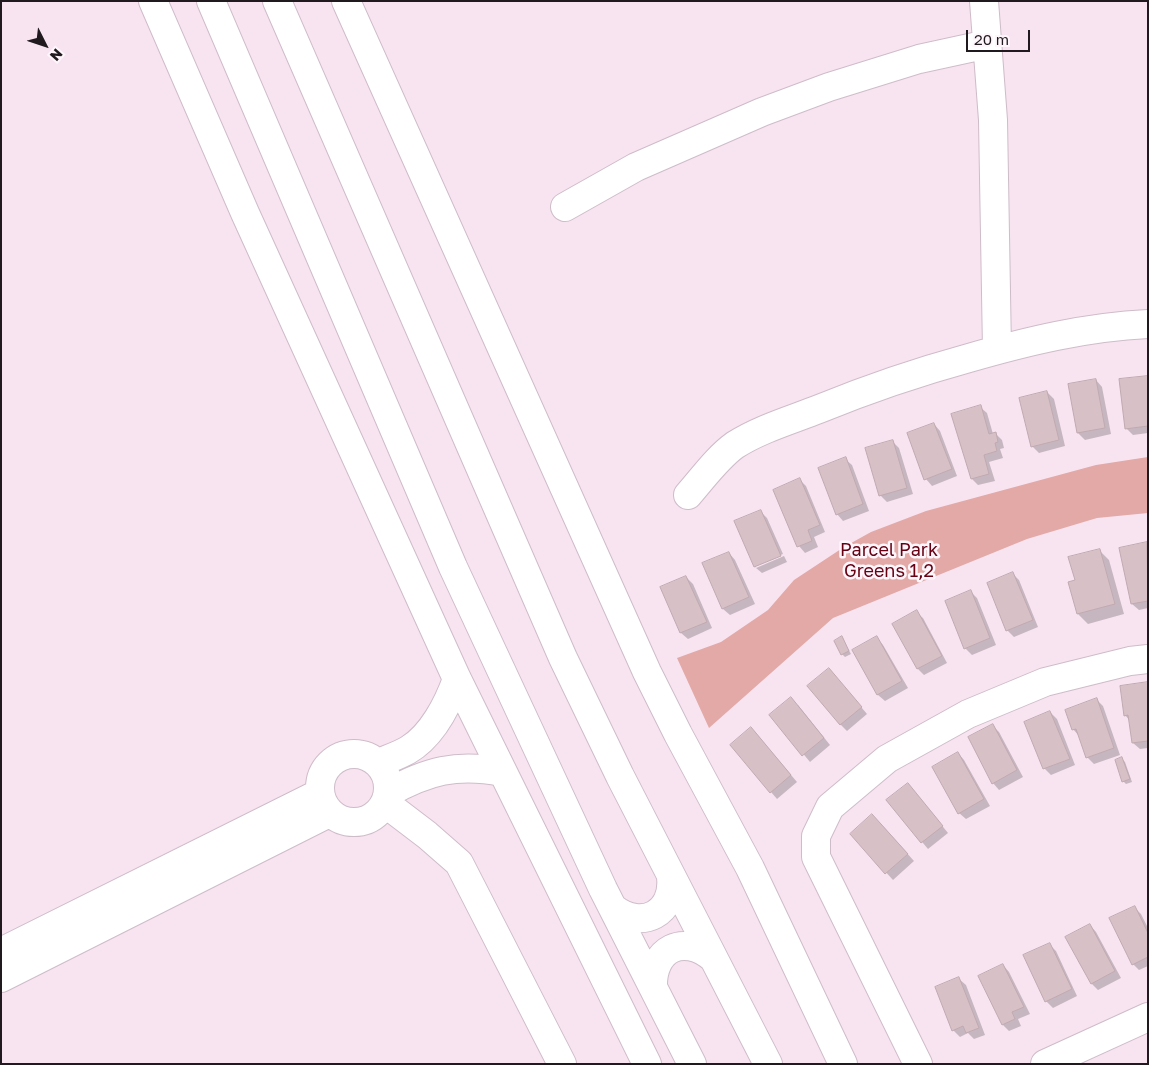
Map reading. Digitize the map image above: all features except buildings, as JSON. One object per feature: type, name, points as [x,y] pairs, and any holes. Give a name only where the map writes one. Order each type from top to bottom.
[{"type":"street","points":[[153,1],[245,213],[457,679],[647,1064]]},
{"type":"street","points":[[211,1],[453,567],[613,908],[692,1064]]},
{"type":"street","points":[[346,1],[643,663],[678,734],[750,868],[843,1064]]},
{"type":"street","points":[[984,1],[993,120],[997,350]]},
{"type":"street","points":[[281,6],[563,658],[620,776],[768,1064]]},
{"type":"street","points":[[565,207],[636,167],[762,112],[829,87],[919,59],[988,44]]},
{"type":"street","points":[[688,494],[717,461],[735,445],[767,429],[858,393],[1027,341],[1076,331],[1148,324]]},
{"type":"street","points":[[918,1064],[816,857],[816,836],[830,807],[887,759],[968,714],[1045,682],[1130,661],[1148,659]]},
{"type":"street","points":[[379,763],[409,749],[425,735],[439,718],[457,679]]},
{"type":"street","points":[[387,798],[388,782],[385,772],[379,763],[370,757],[349,753],[338,757],[323,772],[320,782],[324,803],[338,819],[359,822],[370,819],[378,812],[387,798],[421,776],[441,770],[461,768],[482,768],[502,772]]},
{"type":"street","points":[[387,798],[459,864],[562,1064]]},
{"type":"street","points":[[1,952],[324,803]]},
{"type":"street","points":[[1,978],[324,803]]},
{"type":"street","points":[[613,908],[630,918],[650,917],[658,912],[670,897],[671,877]]},
{"type":"street","points":[[653,988],[653,974],[657,962],[671,949],[677,946],[690,945],[703,950],[713,958]]},
{"type":"street","points":[[1045,1064],[1148,1016]]},
{"type":"green space","name":"Parcel Park Greens 1,2","points":[[1148,457],[1148,513],[1097,518],[1027,539],[833,618],[709,728],[677,658],[721,642],[768,610],[794,580],[844,547],[871,532],[926,511],[1096,465]]}]
